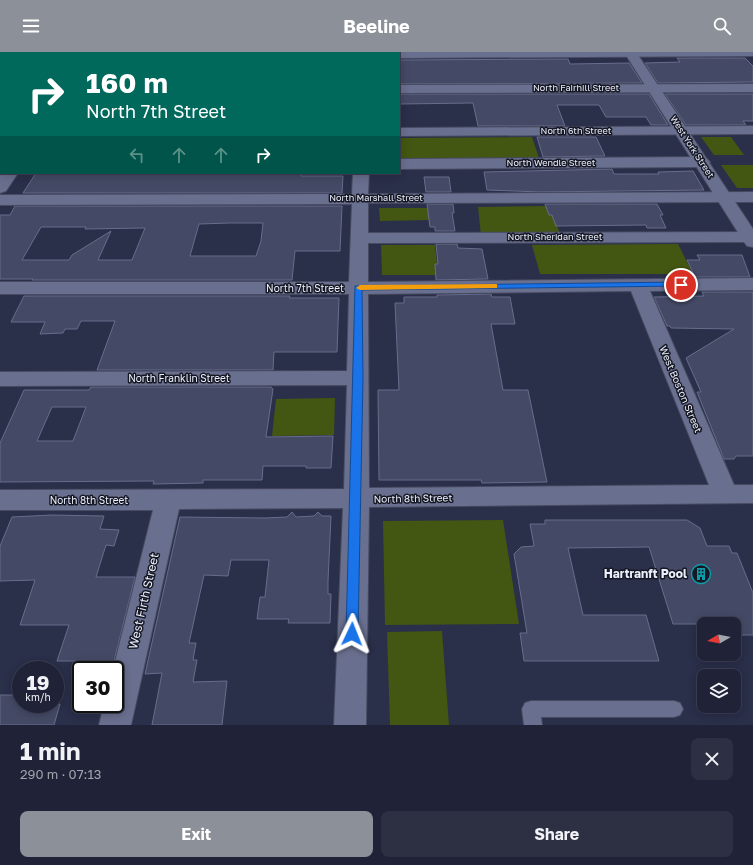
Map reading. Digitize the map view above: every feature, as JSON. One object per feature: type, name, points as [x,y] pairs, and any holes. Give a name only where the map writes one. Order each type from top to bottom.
[{"type":"street","name":"West York Street","points":[[631,52],[751,239]]},
{"type":"street","points":[[400,54],[753,52]]},
{"type":"street","name":"North Fairhill Street","points":[[400,89],[753,88]]},
{"type":"street","name":"North 6th Street","points":[[400,132],[753,130]]},
{"type":"street","name":"North Wendle Street","points":[[400,164],[702,162]]},
{"type":"street","points":[[0,188],[9,174]]},
{"type":"street","points":[[350,725],[356,498],[358,288],[361,174]]},
{"type":"street","name":"North Marshall Street","points":[[0,200],[753,197]]},
{"type":"street","name":"North Sheridan Street","points":[[360,238],[751,239]]},
{"type":"street","name":"North 7th Street","points":[[0,288],[358,288],[753,284]]},
{"type":"street","name":"West Boston Street","points":[[638,285],[725,494]]},
{"type":"street","name":"North Franklin Street","points":[[0,379],[358,378]]},
{"type":"street","name":"North 8th Street","points":[[0,500],[168,500],[753,494]]},
{"type":"street","name":"West Firth Street","points":[[115,725],[168,500]]},
{"type":"lane","points":[[533,725],[531,709],[674,709]]},
{"type":"green space","points":[[532,137],[539,158],[400,161],[400,138]]},
{"type":"green space","points":[[701,137],[731,137],[744,155],[714,155]]},
{"type":"green space","points":[[721,165],[753,165],[753,188],[737,188]]},
{"type":"green space","points":[[550,206],[560,234],[481,235],[478,207]]},
{"type":"green space","points":[[379,208],[429,208],[430,220],[380,221]]},
{"type":"green space","points":[[678,244],[693,274],[540,274],[532,245]]},
{"type":"green space","points":[[381,245],[435,245],[438,275],[382,275]]},
{"type":"green space","points":[[335,398],[334,435],[272,436],[276,399]]},
{"type":"green space","points":[[503,520],[519,624],[385,625],[383,521]]},
{"type":"green space","points":[[442,631],[449,725],[390,725],[387,632]]},
{"type":"building","points":[[677,58],[745,58],[753,66],[753,82],[658,83],[645,63],[680,62]]},
{"type":"building","points":[[568,59],[570,64],[629,63],[642,83],[400,84],[400,60]]},
{"type":"building","points":[[400,94],[649,94],[668,125],[651,125],[646,117],[606,117],[599,105],[557,105],[565,126],[478,126],[473,103],[400,104]]},
{"type":"building","points":[[665,94],[753,94],[753,121],[743,121],[746,125],[686,125]]},
{"type":"building","points":[[537,137],[596,137],[605,156],[543,157]]},
{"type":"building","points":[[612,169],[614,174],[659,174],[658,172],[693,171],[704,190],[541,192],[487,190],[484,172]]},
{"type":"building","points":[[35,174],[302,174],[301,176],[343,176],[342,193],[23,193]]},
{"type":"building","points":[[424,177],[449,177],[451,192],[426,192]]},
{"type":"building","points":[[427,204],[453,204],[454,213],[452,213],[455,231],[435,231],[435,227],[430,227]]},
{"type":"building","points":[[545,204],[657,204],[663,215],[660,215],[666,228],[647,228],[646,225],[556,226],[552,215],[549,215]]},
{"type":"building","points":[[15,206],[342,206],[340,251],[295,251],[292,280],[0,279],[0,215],[10,215]],"holes":[[[263,223],[261,241],[256,256],[190,256],[199,224]],[[41,227],[86,227],[85,229],[145,228],[132,260],[98,260],[111,231],[72,255],[69,260],[22,260]]]},
{"type":"building","points":[[436,244],[457,244],[458,248],[482,249],[488,279],[436,280],[435,264],[438,264]]},
{"type":"building","points":[[697,255],[742,255],[750,277],[695,277],[687,260],[700,260]]},
{"type":"building","points":[[702,292],[753,292],[753,456],[736,456],[734,459],[724,459],[697,392],[701,392],[686,358],[734,329],[671,328],[670,326],[667,326],[654,297],[704,296]]},
{"type":"building","points":[[491,294],[492,297],[510,297],[515,324],[491,324],[503,390],[528,390],[547,482],[482,483],[481,480],[379,480],[378,390],[399,390],[395,303],[404,303],[404,297]]},
{"type":"building","points":[[24,296],[290,296],[289,298],[339,298],[337,352],[274,352],[273,370],[97,370],[115,321],[81,321],[77,329],[65,329],[63,333],[40,334],[45,322],[11,322]]},
{"type":"building","points":[[91,387],[271,387],[273,389],[266,437],[333,436],[331,468],[306,468],[306,466],[263,466],[262,480],[203,480],[203,483],[153,484],[154,481],[0,482],[0,443],[24,390],[89,390]],"holes":[[[52,407],[86,407],[73,441],[37,441]]]},
{"type":"building","points":[[292,512],[296,517],[314,516],[318,512],[322,516],[331,516],[328,581],[328,594],[331,594],[330,623],[288,623],[289,619],[257,619],[260,597],[265,597],[269,560],[231,560],[228,576],[204,575],[189,643],[196,643],[193,660],[197,660],[193,682],[227,681],[222,725],[152,725],[162,673],[145,674],[180,517],[265,518],[287,517]]},
{"type":"building","points":[[52,515],[104,516],[100,529],[119,530],[114,546],[106,545],[96,577],[135,577],[114,661],[57,661],[69,625],[20,625],[35,580],[0,581],[0,546],[12,517]]},
{"type":"building","name":"Hartranft Pool","points":[[545,520],[687,520],[700,528],[707,546],[729,546],[732,553],[737,553],[753,593],[753,635],[741,635],[741,617],[697,617],[697,624],[673,624],[649,547],[568,548],[583,615],[646,615],[659,661],[524,661],[520,633],[527,633],[514,554],[521,547],[534,546],[530,524],[545,524]]},
{"type":"building","points":[[0,695],[12,695],[12,713],[57,713],[54,725],[0,725]]},
{"type":"slow traffic","points":[[360,288],[494,286]]},
{"type":"place","name":"Hartranft Pool","points":[[701,574]]},
{"type":"route","points":[[352,634],[356,513],[358,288],[681,285]]}]
